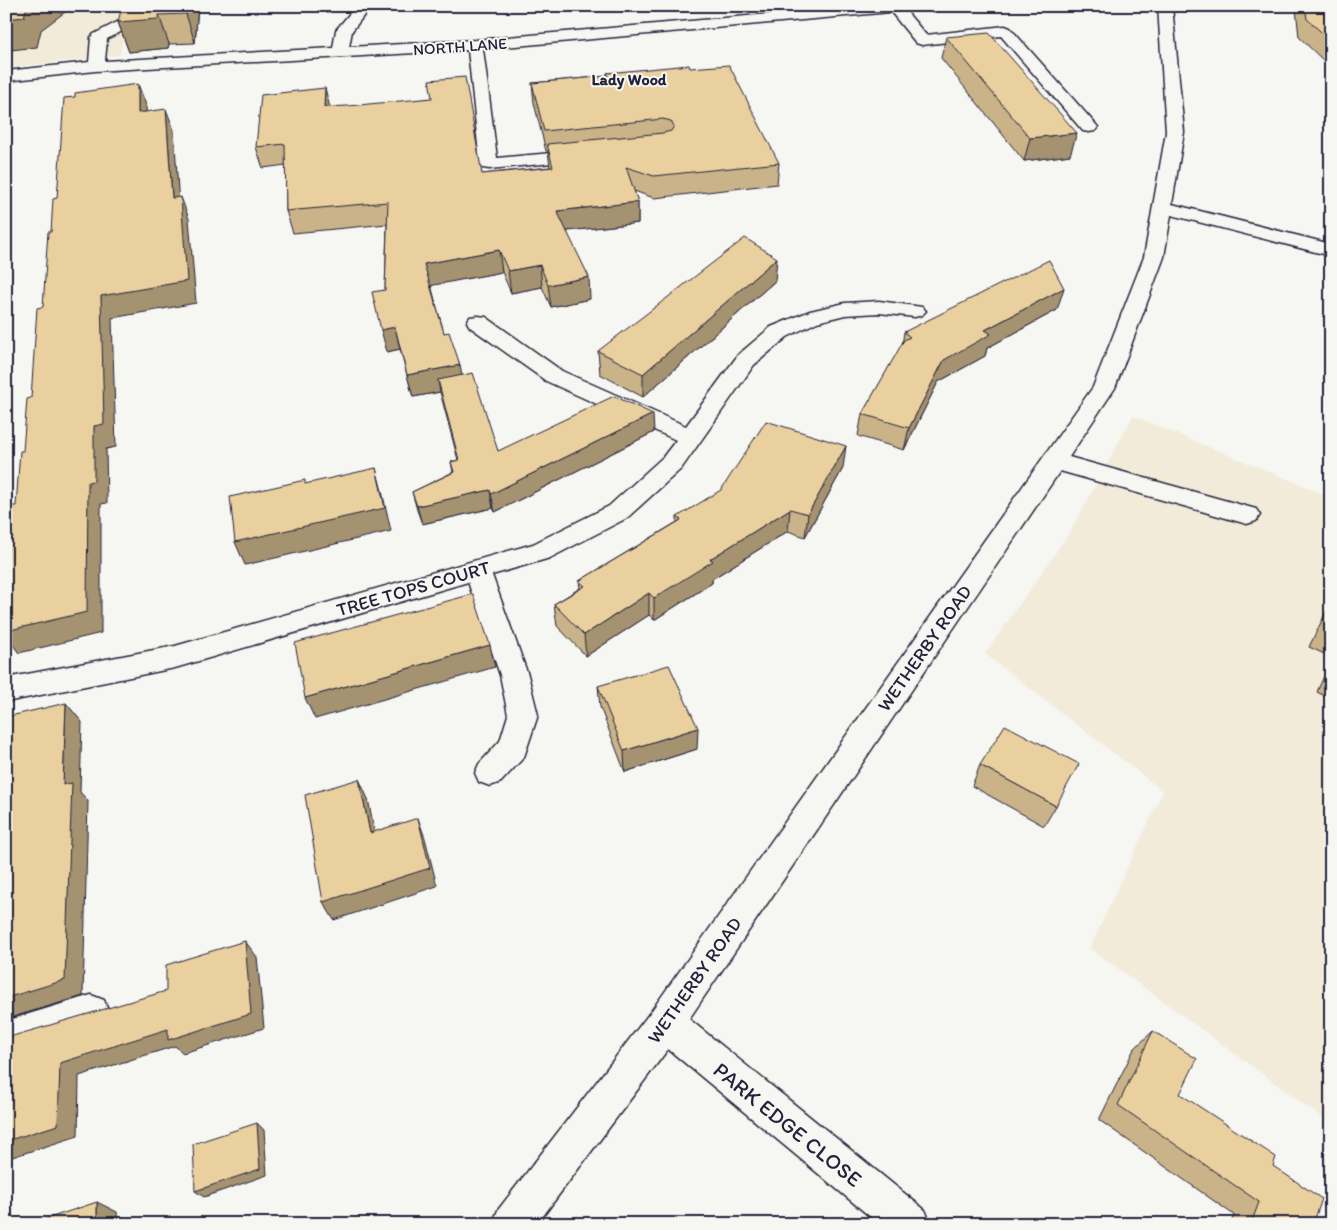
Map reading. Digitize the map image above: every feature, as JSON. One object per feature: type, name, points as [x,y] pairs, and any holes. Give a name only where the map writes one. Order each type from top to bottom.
[{"type":"street","points":[[95,66],[98,58],[99,37],[160,6]]},
{"type":"street","points":[[340,53],[344,30],[364,6]]},
{"type":"street","name":"NORTH LANE","points":[[6,76],[95,66],[475,45],[802,10],[913,6]]},
{"type":"street","name":"WETHERBY ROAD","points":[[512,1224],[665,1023],[1104,388],[1154,256],[1176,132],[1165,6]]},
{"type":"street","points":[[894,7],[922,40],[1005,31],[1089,127]]},
{"type":"street","points":[[475,45],[489,164],[605,153]]},
{"type":"street","points":[[1162,207],[1331,250]]},
{"type":"street","name":"TREE TOPS COURT","points":[[6,690],[175,657],[541,551],[618,512],[672,463],[746,360],[779,332],[810,318],[845,309],[880,307],[915,311]]},
{"type":"street","points":[[478,322],[554,376],[690,438]]},
{"type":"street","points":[[1054,461],[1248,515]]},
{"type":"street","points":[[477,570],[514,675],[523,715],[513,748],[490,773]]},
{"type":"street","points":[[6,1039],[92,1012]]},
{"type":"street","name":"PARK EDGE CLOSE","points":[[665,1023],[911,1224]]},
{"type":"shaded area","points":[[6,6],[174,6],[124,32],[120,55],[6,68]]},
{"type":"shaded area","points":[[1133,416],[1331,497],[1331,1124],[1090,948],[1163,791],[985,654],[1072,529]]},
{"type":"building","points":[[6,6],[27,6],[24,17],[6,19]]},
{"type":"building","points":[[122,6],[186,6],[186,14],[159,15],[158,19],[118,22]]},
{"type":"building","points":[[1305,6],[1331,6],[1331,41],[1307,19]]},
{"type":"building","points":[[989,33],[1077,133],[1030,138],[946,37]]},
{"type":"building","points":[[689,65],[690,68],[729,65],[779,163],[654,176],[626,167],[638,202],[557,211],[589,277],[548,285],[540,265],[508,271],[499,250],[424,264],[444,333],[449,332],[460,365],[407,375],[395,327],[381,330],[372,292],[385,290],[388,202],[286,211],[285,144],[256,147],[261,95],[325,88],[324,107],[348,106],[432,98],[429,80],[465,77],[482,174],[553,167],[547,144],[663,133],[671,131],[674,126],[671,121],[663,119],[544,131],[532,83],[608,76],[607,73]]},
{"type":"building","points":[[138,84],[138,113],[166,109],[172,198],[181,197],[187,281],[101,296],[104,424],[94,426],[94,481],[88,482],[87,612],[6,631],[6,582],[12,506],[16,506],[20,451],[23,451],[27,399],[31,398],[37,308],[43,307],[48,232],[51,232],[53,199],[57,198],[64,98],[75,97],[75,93]]},
{"type":"building","points":[[745,238],[777,258],[643,374],[598,351]]},
{"type":"building","points":[[1049,260],[1064,288],[985,330],[991,334],[944,360],[909,428],[862,414],[904,340],[910,337],[904,332]]},
{"type":"building","points":[[473,373],[498,451],[614,396],[653,414],[491,494],[490,490],[417,506],[412,492],[454,472],[451,462],[459,460],[438,380]]},
{"type":"building","points":[[766,421],[846,446],[808,514],[790,509],[710,559],[713,561],[654,598],[649,593],[584,635],[554,604],[585,586],[579,581],[681,520],[677,517],[721,490]]},
{"type":"building","points":[[376,468],[385,508],[235,542],[230,497],[305,480],[305,484]]},
{"type":"building","points":[[473,594],[490,645],[305,698],[295,643]]},
{"type":"building","points":[[669,665],[698,728],[624,751],[598,686]]},
{"type":"building","points":[[66,703],[63,785],[72,783],[65,980],[6,998],[6,717]]},
{"type":"building","points":[[1005,725],[1079,764],[1056,806],[980,765]]},
{"type":"building","points":[[359,779],[370,833],[418,818],[430,868],[323,902],[305,795]]},
{"type":"building","points":[[245,941],[251,1014],[168,1040],[168,1029],[60,1063],[58,1125],[6,1141],[6,1038],[166,991],[166,965]]},
{"type":"building","points":[[1153,1031],[1197,1059],[1180,1094],[1276,1157],[1273,1166],[1322,1199],[1313,1224],[1251,1224],[1259,1202],[1118,1105]]},
{"type":"building","points":[[257,1123],[260,1169],[195,1191],[193,1144]]},
{"type":"building","points":[[97,1202],[97,1224],[31,1224]]},
{"type":"district","name":"Lady Wood","points":[[629,79]]}]
